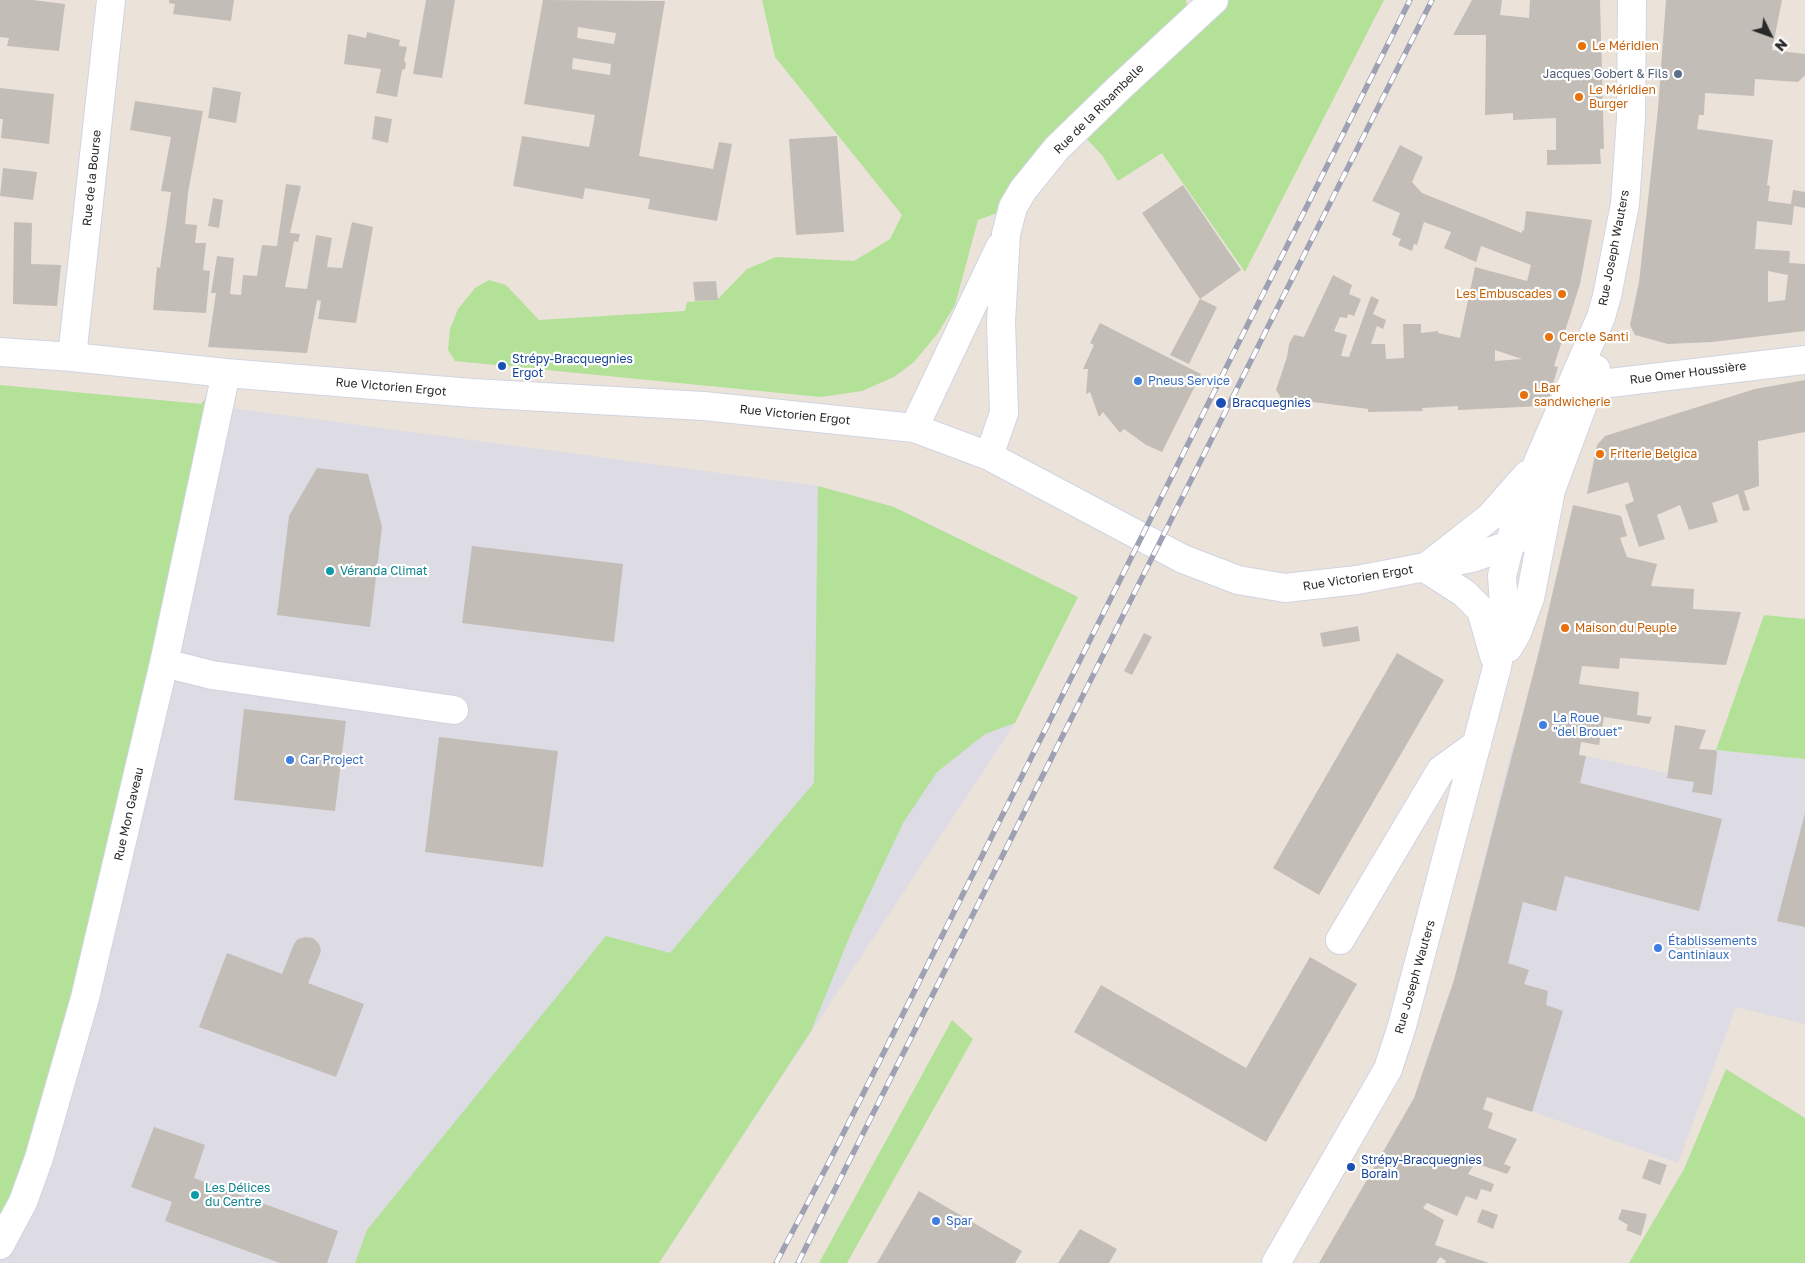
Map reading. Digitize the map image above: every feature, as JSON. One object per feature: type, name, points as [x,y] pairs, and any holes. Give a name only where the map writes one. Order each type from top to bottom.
[{"type":"street","name":"Rue de la Bourse","points":[[72,357],[112,0]]},
{"type":"street","name":"Rue de la Ribambelle","points":[[1006,234],[1013,207],[1023,190],[1057,148],[1118,88],[1214,0]]},
{"type":"street","name":"Rue Joseph Wauters","points":[[1581,386],[1606,338],[1601,317],[1625,204],[1631,118],[1632,0]]},
{"type":"street","points":[[914,428],[1006,234]]},
{"type":"street","points":[[989,456],[1004,413],[1001,322],[1006,234]]},
{"type":"street","name":"Rue Victorien Ergot","points":[[0,352],[472,394],[704,406],[914,428],[989,456],[1183,560],[1238,580],[1285,588],[1314,586],[1425,568],[1464,593],[1481,610],[1496,667]]},
{"type":"street","name":"Rue Omer Houssière","points":[[1581,386],[1805,360]]},
{"type":"street","name":"Rue Mon Gaveau","points":[[0,1245],[23,1202],[39,1158],[85,998],[164,663],[226,373]]},
{"type":"street","points":[[1496,667],[1505,620],[1502,576],[1516,520],[1538,462],[1581,386]]},
{"type":"street","points":[[1496,667],[1517,633],[1530,598],[1543,522],[1581,386]]},
{"type":"street","points":[[1425,568],[1490,517],[1538,462]]},
{"type":"street","points":[[1425,568],[1479,555],[1509,545],[1543,522]]},
{"type":"street","points":[[1448,549],[1479,555],[1502,576],[1517,633]]},
{"type":"street","points":[[164,663],[212,675],[454,710]]},
{"type":"street","name":"Rue Joseph Wauters","points":[[1276,1263],[1388,1069],[1402,1026],[1496,667]]},
{"type":"street","points":[[1340,940],[1441,770],[1477,744]]},
{"type":"shaded area","points":[[0,385],[201,404],[818,486],[894,507],[1078,597],[1015,723],[659,1263],[0,1263]]},
{"type":"shaded area","name":"Établissements Cantiniaux","points":[[1513,744],[1586,756],[1667,773],[1667,778],[1694,782],[1693,792],[1711,795],[1716,750],[1805,759],[1805,1024],[1736,1007],[1678,1163],[1494,1098],[1469,1093],[1421,1076],[1454,980]]},
{"type":"green space","points":[[762,0],[1186,0],[1187,6],[1214,0],[1384,0],[1245,272],[1162,153],[1118,181],[1102,155],[1077,129],[1013,207],[978,220],[955,305],[938,333],[914,362],[894,377],[862,391],[821,397],[455,361],[448,350],[450,329],[458,309],[475,288],[489,280],[506,285],[539,320],[685,311],[687,302],[717,300],[747,269],[776,257],[854,261],[890,239],[902,215],[775,57]]},
{"type":"green space","points":[[226,373],[85,998],[0,1245],[0,385],[201,404]]},
{"type":"green space","points":[[818,486],[894,507],[1078,597],[1015,723],[985,734],[937,772],[903,823],[851,933],[811,1031],[659,1263],[355,1263],[367,1230],[606,936],[670,953],[814,783]]},
{"type":"green space","points":[[1764,615],[1805,619],[1805,759],[1716,750]]},
{"type":"green space","points":[[952,1020],[973,1039],[847,1263],[819,1263]]},
{"type":"green space","points":[[1726,1069],[1805,1118],[1805,1263],[1629,1263],[1684,1169]]},
{"type":"building","points":[[0,0],[33,0],[65,4],[59,51],[7,46],[9,38],[0,37]]},
{"type":"building","points":[[169,0],[234,0],[231,21],[173,14],[175,4],[169,3]]},
{"type":"building","points":[[426,0],[455,0],[442,78],[413,74]]},
{"type":"building","points":[[543,0],[665,1],[639,156],[713,169],[719,142],[732,144],[717,221],[648,209],[650,199],[585,188],[583,199],[513,186],[522,136],[589,147],[595,115],[524,104]],"holes":[[[578,27],[616,33],[614,44],[577,38]],[[573,58],[611,64],[610,75],[572,69]]]},
{"type":"building","points":[[1472,0],[1502,0],[1500,15],[1529,18],[1530,0],[1600,0],[1604,149],[1600,149],[1601,164],[1547,165],[1547,150],[1556,150],[1556,118],[1513,120],[1513,113],[1485,115],[1486,35],[1453,35]]},
{"type":"building","points":[[1666,0],[1782,0],[1772,50],[1805,54],[1805,75],[1798,82],[1755,79],[1754,96],[1705,93],[1704,115],[1699,115],[1697,129],[1773,140],[1767,185],[1770,186],[1768,201],[1791,204],[1793,190],[1805,192],[1805,208],[1794,206],[1792,225],[1757,221],[1755,249],[1790,251],[1789,263],[1805,264],[1805,331],[1712,342],[1668,344],[1635,335],[1630,325],[1639,282],[1658,109]],"holes":[[[1768,271],[1788,275],[1785,300],[1768,302]]]},
{"type":"building","points":[[367,32],[400,40],[399,46],[407,47],[404,60],[406,64],[405,69],[402,70],[397,97],[376,93],[381,69],[344,64],[348,34],[366,38]]},
{"type":"building","points":[[213,87],[241,92],[236,123],[208,118]]},
{"type":"building","points":[[0,88],[54,94],[49,144],[1,138],[3,119],[0,119]]},
{"type":"building","points":[[135,101],[203,111],[188,193],[185,224],[197,225],[195,243],[206,243],[203,270],[210,271],[206,313],[153,310],[157,267],[160,268],[171,192],[161,191],[171,137],[130,130]]},
{"type":"building","points":[[375,116],[392,119],[388,143],[372,139]]},
{"type":"building","points":[[837,136],[844,232],[796,235],[789,139]]},
{"type":"building","points":[[1400,145],[1423,157],[1412,182],[1422,193],[1522,233],[1522,230],[1524,231],[1526,211],[1592,220],[1580,284],[1554,366],[1558,367],[1549,398],[1542,406],[1458,410],[1458,406],[1422,408],[1423,411],[1368,412],[1368,409],[1281,398],[1276,390],[1287,357],[1289,344],[1294,335],[1304,337],[1333,275],[1352,285],[1349,294],[1361,299],[1354,316],[1348,314],[1347,318],[1340,317],[1334,331],[1347,335],[1341,356],[1349,357],[1371,296],[1379,300],[1373,314],[1386,320],[1383,329],[1377,326],[1371,344],[1385,344],[1386,359],[1404,358],[1403,324],[1421,324],[1421,333],[1438,331],[1438,333],[1460,338],[1475,267],[1527,281],[1531,265],[1481,246],[1476,262],[1444,248],[1451,232],[1424,222],[1417,245],[1414,244],[1412,251],[1398,245],[1401,239],[1392,235],[1400,213],[1372,201]],"holes":[[[1495,350],[1522,359],[1495,361]]]},
{"type":"building","points":[[3,168],[37,172],[33,200],[0,196]]},
{"type":"building","points":[[286,184],[301,186],[290,233],[300,234],[298,242],[294,241],[285,287],[307,289],[316,235],[332,238],[327,267],[342,268],[352,222],[373,227],[356,323],[318,319],[321,301],[317,300],[307,353],[208,347],[216,293],[211,293],[217,256],[234,258],[230,294],[241,295],[243,275],[257,276],[262,245],[277,246]]},
{"type":"building","points":[[1183,185],[1241,270],[1200,299],[1142,213]]},
{"type":"building","points":[[213,198],[223,200],[219,228],[208,226]]},
{"type":"building","points":[[14,222],[32,223],[31,264],[61,265],[57,306],[13,304]]},
{"type":"building","points":[[716,281],[718,300],[695,301],[693,282]]},
{"type":"building","points":[[1200,299],[1217,307],[1189,364],[1170,355]]},
{"type":"building","name":"Pneus Service","points":[[1100,323],[1201,374],[1162,452],[1146,445],[1124,429],[1120,433],[1103,412],[1099,417],[1090,392],[1086,394],[1088,369],[1083,369],[1094,345],[1090,343]]},
{"type":"building","points":[[1805,380],[1805,432],[1758,441],[1759,486],[1744,491],[1750,510],[1743,511],[1738,494],[1712,503],[1718,522],[1689,530],[1680,505],[1657,515],[1665,539],[1639,547],[1625,505],[1634,501],[1628,482],[1587,494],[1597,445],[1605,436],[1755,389]]},
{"type":"building","name":"Véranda Climat","points":[[317,468],[368,474],[382,527],[370,627],[277,615],[289,516]]},
{"type":"building","points":[[1573,505],[1621,516],[1627,536],[1620,538],[1627,557],[1657,564],[1651,586],[1694,589],[1693,609],[1741,612],[1726,665],[1620,658],[1619,669],[1582,666],[1579,684],[1639,692],[1637,715],[1652,717],[1649,724],[1604,717],[1599,745],[1581,742],[1579,755],[1586,756],[1580,783],[1722,819],[1699,911],[1565,876],[1556,911],[1523,902],[1508,963],[1529,970],[1524,984],[1548,991],[1546,1005],[1563,1011],[1532,1112],[1487,1097],[1483,1109],[1493,1113],[1488,1128],[1517,1139],[1504,1164],[1511,1167],[1507,1174],[1475,1163],[1468,1174],[1494,1184],[1491,1192],[1481,1189],[1477,1200],[1466,1196],[1457,1216],[1427,1203],[1423,1208],[1444,1220],[1435,1245],[1489,1263],[1445,1263],[1446,1261],[1440,1257],[1436,1263],[1319,1263],[1414,1098],[1454,980],[1539,651]]},
{"type":"building","points":[[472,546],[623,564],[614,642],[462,623]]},
{"type":"building","points":[[1358,626],[1360,641],[1323,647],[1320,633]]},
{"type":"building","points":[[1144,633],[1152,637],[1132,675],[1124,671]]},
{"type":"building","points":[[1397,653],[1444,680],[1319,895],[1273,868]]},
{"type":"building","name":"Car Project","points":[[244,709],[346,721],[335,811],[234,800]]},
{"type":"building","points":[[1675,725],[1706,730],[1699,749],[1716,750],[1717,754],[1712,795],[1692,792],[1694,782],[1667,778]]},
{"type":"building","points":[[439,737],[558,751],[543,867],[425,852]]},
{"type":"building","points":[[1805,813],[1805,927],[1777,921]]},
{"type":"building","points":[[313,938],[319,944],[321,951],[308,983],[364,1004],[336,1077],[199,1027],[227,953],[282,974],[294,944],[298,939]]},
{"type":"building","points":[[1310,957],[1357,984],[1266,1142],[1074,1032],[1101,985],[1246,1068]]},
{"type":"building","name":"Les Délices du Centre","points":[[154,1127],[205,1145],[194,1178],[338,1231],[327,1263],[280,1263],[165,1221],[172,1202],[131,1187]]},
{"type":"building","points":[[1649,1159],[1667,1165],[1660,1185],[1642,1178]]},
{"type":"building","name":"Spar","points":[[919,1191],[1022,1251],[1015,1263],[877,1263]]},
{"type":"building","points":[[1482,1209],[1498,1215],[1493,1229],[1477,1222]]},
{"type":"building","points":[[1622,1209],[1647,1214],[1641,1236],[1626,1230],[1628,1225],[1618,1219]]},
{"type":"building","points":[[1080,1229],[1117,1249],[1109,1263],[1058,1263]]},
{"type":"railway","points":[[776,1263],[827,1166],[1410,0]]},
{"type":"railway","points":[[798,1263],[1432,0]]},
{"type":"place","name":"Le Méridien","points":[[1582,46]]},
{"type":"place","name":"Jacques Gobert & Fils","points":[[1678,74]]},
{"type":"place","name":"Le Méridien Burger","points":[[1579,97]]},
{"type":"place","name":"Les Embuscades","points":[[1562,294]]},
{"type":"place","name":"Cercle Santi","points":[[1549,337]]},
{"type":"place","name":"Strépy-Bracquegnies Ergot","points":[[502,366]]},
{"type":"place","name":"Pneus Service","points":[[1138,381]]},
{"type":"place","name":"LBar sandwicherie","points":[[1524,395]]},
{"type":"place","name":"Bracquegnies","points":[[1221,403]]},
{"type":"place","name":"Friterie Belgica","points":[[1600,454]]},
{"type":"place","name":"Véranda Climat","points":[[330,571]]},
{"type":"place","name":"Maison du Peuple","points":[[1565,628]]},
{"type":"place","name":"La Roue \"del Brouet\"","points":[[1543,725]]},
{"type":"place","name":"Car Project","points":[[290,760]]},
{"type":"place","name":"Établissements Cantiniaux","points":[[1658,948]]},
{"type":"place","name":"Strépy-Bracquegnies Borain","points":[[1351,1167]]},
{"type":"place","name":"Les Délices du Centre","points":[[195,1195]]},
{"type":"place","name":"Spar","points":[[936,1221]]}]
